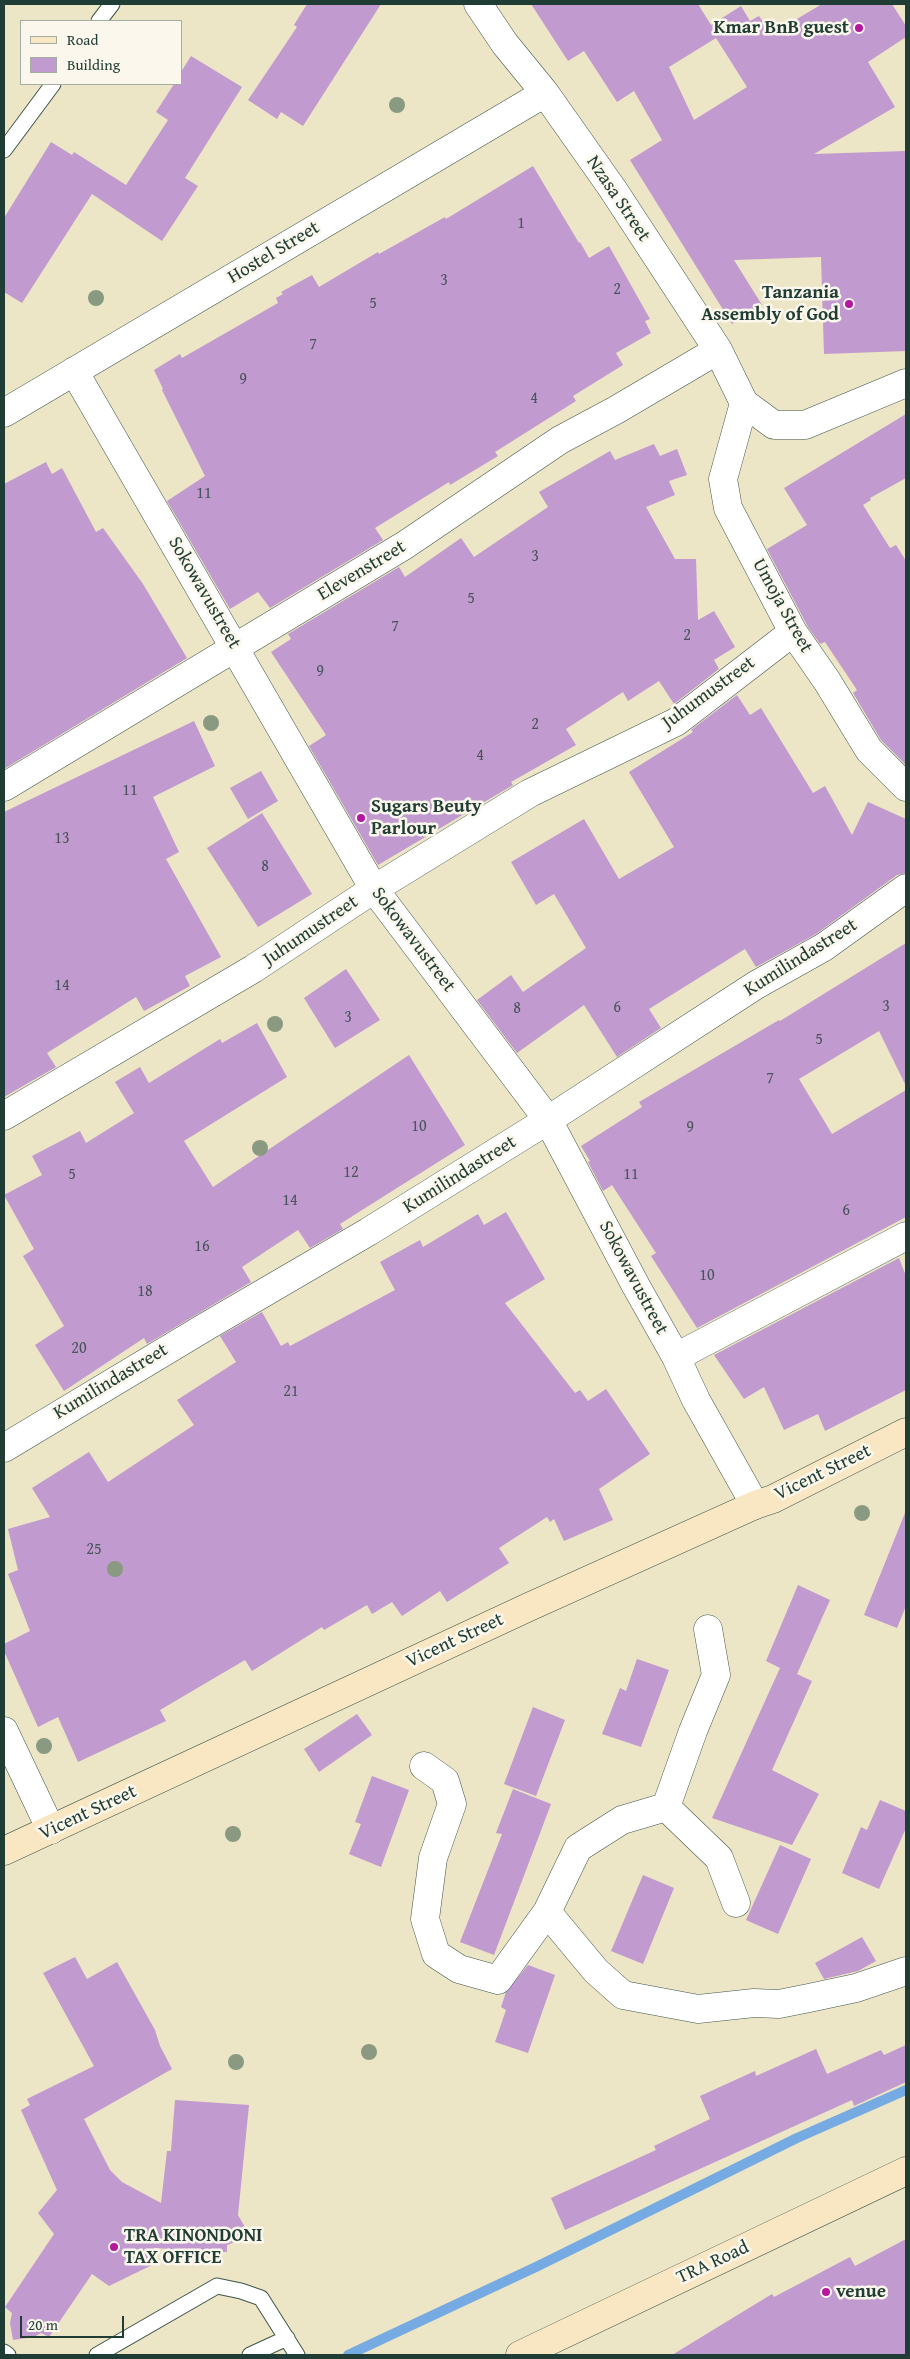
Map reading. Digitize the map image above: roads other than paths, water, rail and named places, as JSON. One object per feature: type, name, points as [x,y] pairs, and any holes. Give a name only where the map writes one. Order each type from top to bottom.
[{"type":"street","name":"Nzasa Street","points":[[478,4],[505,44],[545,92],[612,188],[718,350],[744,402]]},
{"type":"street","name":"Hostel Street","points":[[4,414],[545,92]]},
{"type":"street","name":"Elevenstreet","points":[[4,788],[405,545],[560,440],[616,410],[718,350]]},
{"type":"street","name":"Sokowavustreet","points":[[74,371],[374,889],[548,1120],[676,1357],[696,1400],[755,1505]]},
{"type":"street","points":[[744,402],[774,424],[805,425],[906,383]]},
{"type":"street","name":"Umoja Street","points":[[744,402],[723,479],[728,508],[793,632],[827,681],[869,750],[906,787]]},
{"type":"street","name":"Juhumustreet","points":[[4,1116],[253,969],[374,889],[530,793],[676,722],[793,632]]},
{"type":"street","name":"Kumilindastreet","points":[[4,1448],[368,1232],[548,1120],[748,990],[824,946],[906,888]]},
{"type":"street","points":[[676,1357],[906,1236]]},
{"type":"street","name":"Vicent Street","points":[[4,1851],[531,1606],[755,1505],[773,1499],[906,1432]]},
{"type":"street","points":[[666,1807],[693,1731],[716,1675],[708,1629]]},
{"type":"street","points":[[4,1731],[51,1830]]},
{"type":"street","points":[[424,1766],[444,1781],[452,1804],[433,1858],[426,1919],[436,1954],[459,1969],[498,1980],[547,1912],[578,1848],[622,1820],[666,1807]]},
{"type":"street","points":[[666,1807],[719,1858],[736,1903]]},
{"type":"street","points":[[547,1912],[596,1971],[623,1995],[698,2009],[779,2004],[856,1988],[906,1971]]},
{"type":"street","name":"TRA Road","points":[[520,2355],[906,2171]]},
{"type":"lane","points":[[100,20],[112,4]]},
{"type":"lane","points":[[4,150],[52,85]]},
{"type":"lane","points":[[97,2355],[217,2286],[261,2298],[297,2355]]},
{"type":"lane","points":[[250,2355],[287,2338]]},
{"type":"lane","points":[[4,2352],[8,2355]]},
{"type":"waterway","points":[[348,2355],[538,2266],[797,2138],[906,2090]]},
{"type":"place","name":"Kmar BnB guest","points":[[859,28]]},
{"type":"place","name":"Tanzania Assembly of God","points":[[849,304]]},
{"type":"place","name":"Sugars Beuty Parlour","points":[[361,818]]},
{"type":"place","name":"TRA KINONDONI TAX OFFICE","points":[[114,2247]]},
{"type":"place","name":"venue","points":[[826,2292]]}]
